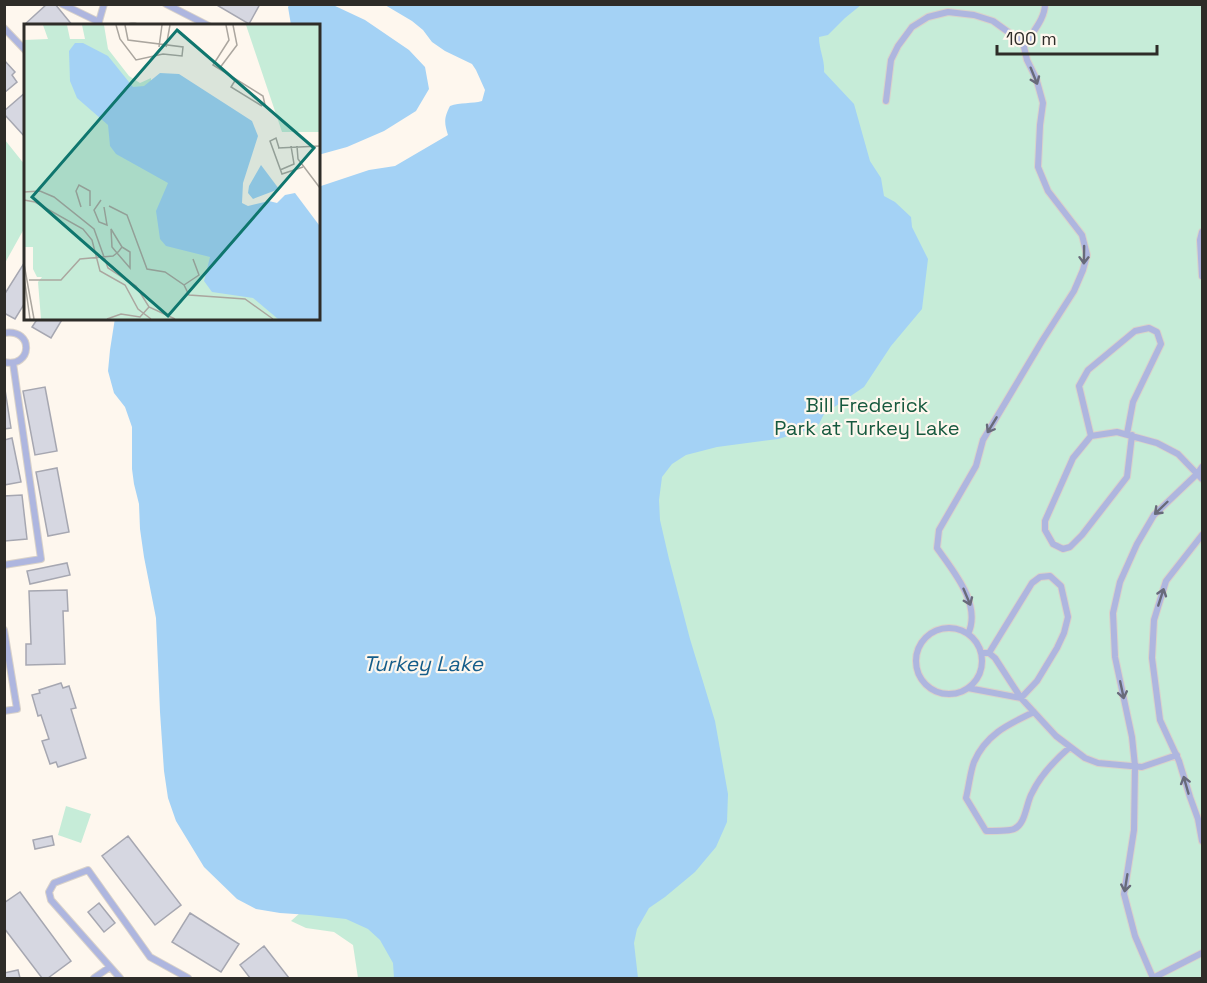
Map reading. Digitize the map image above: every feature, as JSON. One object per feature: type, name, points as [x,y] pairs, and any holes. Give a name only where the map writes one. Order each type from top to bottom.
[{"type":"lane","points":[[62,4],[99,24],[104,4]]},
{"type":"lane","points":[[166,4],[205,24]]},
{"type":"lane","points":[[968,634],[973,622],[972,612],[967,595],[937,548],[939,530],[976,466],[983,440],[1074,291],[1087,255],[1082,235],[1048,191],[1038,167],[1043,104],[1024,47],[1029,35],[1045,14],[1045,4]]},
{"type":"lane","points":[[886,101],[891,60],[898,46],[912,27],[928,17],[948,12],[974,15],[993,21],[1025,44]]},
{"type":"lane","points":[[4,28],[24,49]]},
{"type":"lane","points":[[1203,232],[1200,240],[1203,276]]},
{"type":"lane","points":[[1091,436],[1079,386],[1088,370],[1135,331],[1149,328],[1157,332],[1161,344],[1133,402],[1130,435],[1127,477],[1070,547],[1063,549],[1053,544],[1045,530],[1046,521],[1073,458],[1091,436],[1117,432],[1130,435],[1157,442],[1178,454],[1200,476]]},
{"type":"lane","points":[[4,333],[12,331],[18,333],[26,343],[25,355],[13,363],[4,362]]},
{"type":"lane","points":[[4,565],[41,559],[13,363]]},
{"type":"lane","points":[[1203,466],[1200,476],[1154,515],[1137,544],[1120,582],[1113,613],[1115,657],[1132,736],[1135,765],[1134,830],[1125,894],[1136,936],[1153,978],[1203,953]]},
{"type":"lane","points":[[1203,535],[1166,580],[1154,620],[1152,658],[1160,720],[1177,755],[1203,841]]},
{"type":"lane","points":[[989,653],[1032,584],[1040,577],[1050,576],[1061,586],[1068,617],[1064,633],[1036,681],[1021,698]]},
{"type":"lane","points":[[942,628],[960,629],[968,634],[982,653],[979,676],[961,692],[939,692],[927,685],[916,663],[919,646],[925,637],[942,628]]},
{"type":"lane","points":[[4,630],[8,671],[17,709],[4,711]]},
{"type":"lane","points":[[982,653],[989,653],[995,658],[1021,698],[1056,736],[1085,758],[1098,762],[1142,767],[1177,755]]},
{"type":"lane","points":[[968,688],[1021,698]]},
{"type":"lane","points":[[1034,712],[992,735],[973,763],[966,798],[986,831],[1013,830],[1021,824],[1030,795],[1037,783],[1053,762],[1070,747]]},
{"type":"lane","points":[[120,978],[51,900],[49,892],[54,883],[88,870],[150,957],[188,978]]},
{"type":"lane","points":[[94,978],[110,967]]},
{"type":"green space","name":"Bill Frederick Park at Turkey Lake","points":[[826,5],[1202,5],[1202,978],[358,978],[353,945],[334,932],[306,928],[291,921],[612,634],[397,388]]},
{"type":"green space","points":[[5,140],[24,164],[24,229],[5,263]]},
{"type":"green space","points":[[66,806],[91,814],[81,843],[58,835]]},
{"type":"water","points":[[290,4],[333,5],[365,20],[409,50],[425,67],[429,89],[416,111],[384,131],[347,147],[320,154],[320,24],[291,24],[288,7]]},
{"type":"water","name":"Turkey Lake","points":[[385,5],[861,5],[828,35],[819,37],[824,72],[854,104],[870,161],[881,178],[884,196],[895,202],[911,217],[912,227],[928,259],[922,309],[891,346],[864,387],[824,414],[819,424],[778,439],[717,447],[686,455],[672,464],[662,477],[659,500],[660,520],[690,639],[715,721],[728,794],[727,822],[716,847],[695,872],[649,908],[637,929],[634,943],[638,978],[394,978],[393,963],[380,940],[368,929],[346,919],[256,909],[237,899],[204,867],[176,821],[168,798],[160,712],[156,618],[144,557],[139,504],[132,469],[132,427],[125,407],[114,393],[108,371],[115,320],[320,320],[320,186],[369,170],[395,166],[448,135],[445,120],[450,106],[482,101],[485,90],[472,64],[432,42],[412,21]]},
{"type":"building","points":[[47,4],[55,4],[71,24],[25,24]]},
{"type":"building","points":[[215,4],[260,4],[249,24]]},
{"type":"building","points":[[4,60],[15,72],[12,75],[17,82],[4,93]]},
{"type":"building","points":[[24,94],[24,136],[4,114],[4,111]]},
{"type":"building","points":[[24,263],[24,304],[15,319],[4,313],[4,295]]},
{"type":"building","points":[[37,320],[62,320],[51,338],[32,327]]},
{"type":"building","points":[[4,383],[11,428],[4,429]]},
{"type":"building","points":[[45,387],[57,451],[35,455],[23,391]]},
{"type":"building","points":[[12,438],[21,482],[4,485],[4,440]]},
{"type":"building","points":[[57,468],[69,532],[48,536],[36,472]]},
{"type":"building","points":[[22,495],[27,539],[5,541],[4,496]]},
{"type":"building","points":[[67,563],[70,575],[30,584],[27,571]]},
{"type":"building","points":[[67,590],[68,611],[63,611],[65,664],[26,665],[26,644],[31,644],[29,591]]},
{"type":"building","points":[[61,683],[63,688],[69,686],[76,708],[71,709],[86,758],[58,767],[56,762],[50,764],[42,741],[49,739],[41,715],[38,716],[32,695],[40,693],[39,690]]},
{"type":"building","points":[[52,836],[54,845],[35,849],[33,840]]},
{"type":"building","points":[[128,836],[181,905],[155,925],[102,856]]},
{"type":"building","points":[[20,892],[71,961],[48,978],[42,978],[4,928],[4,903]]},
{"type":"building","points":[[99,903],[115,923],[104,932],[88,912]]},
{"type":"building","points":[[190,913],[239,944],[221,972],[172,942]]},
{"type":"building","points":[[264,946],[289,978],[250,978],[240,965]]},
{"type":"building","points":[[18,970],[20,978],[4,978],[4,973]]}]
